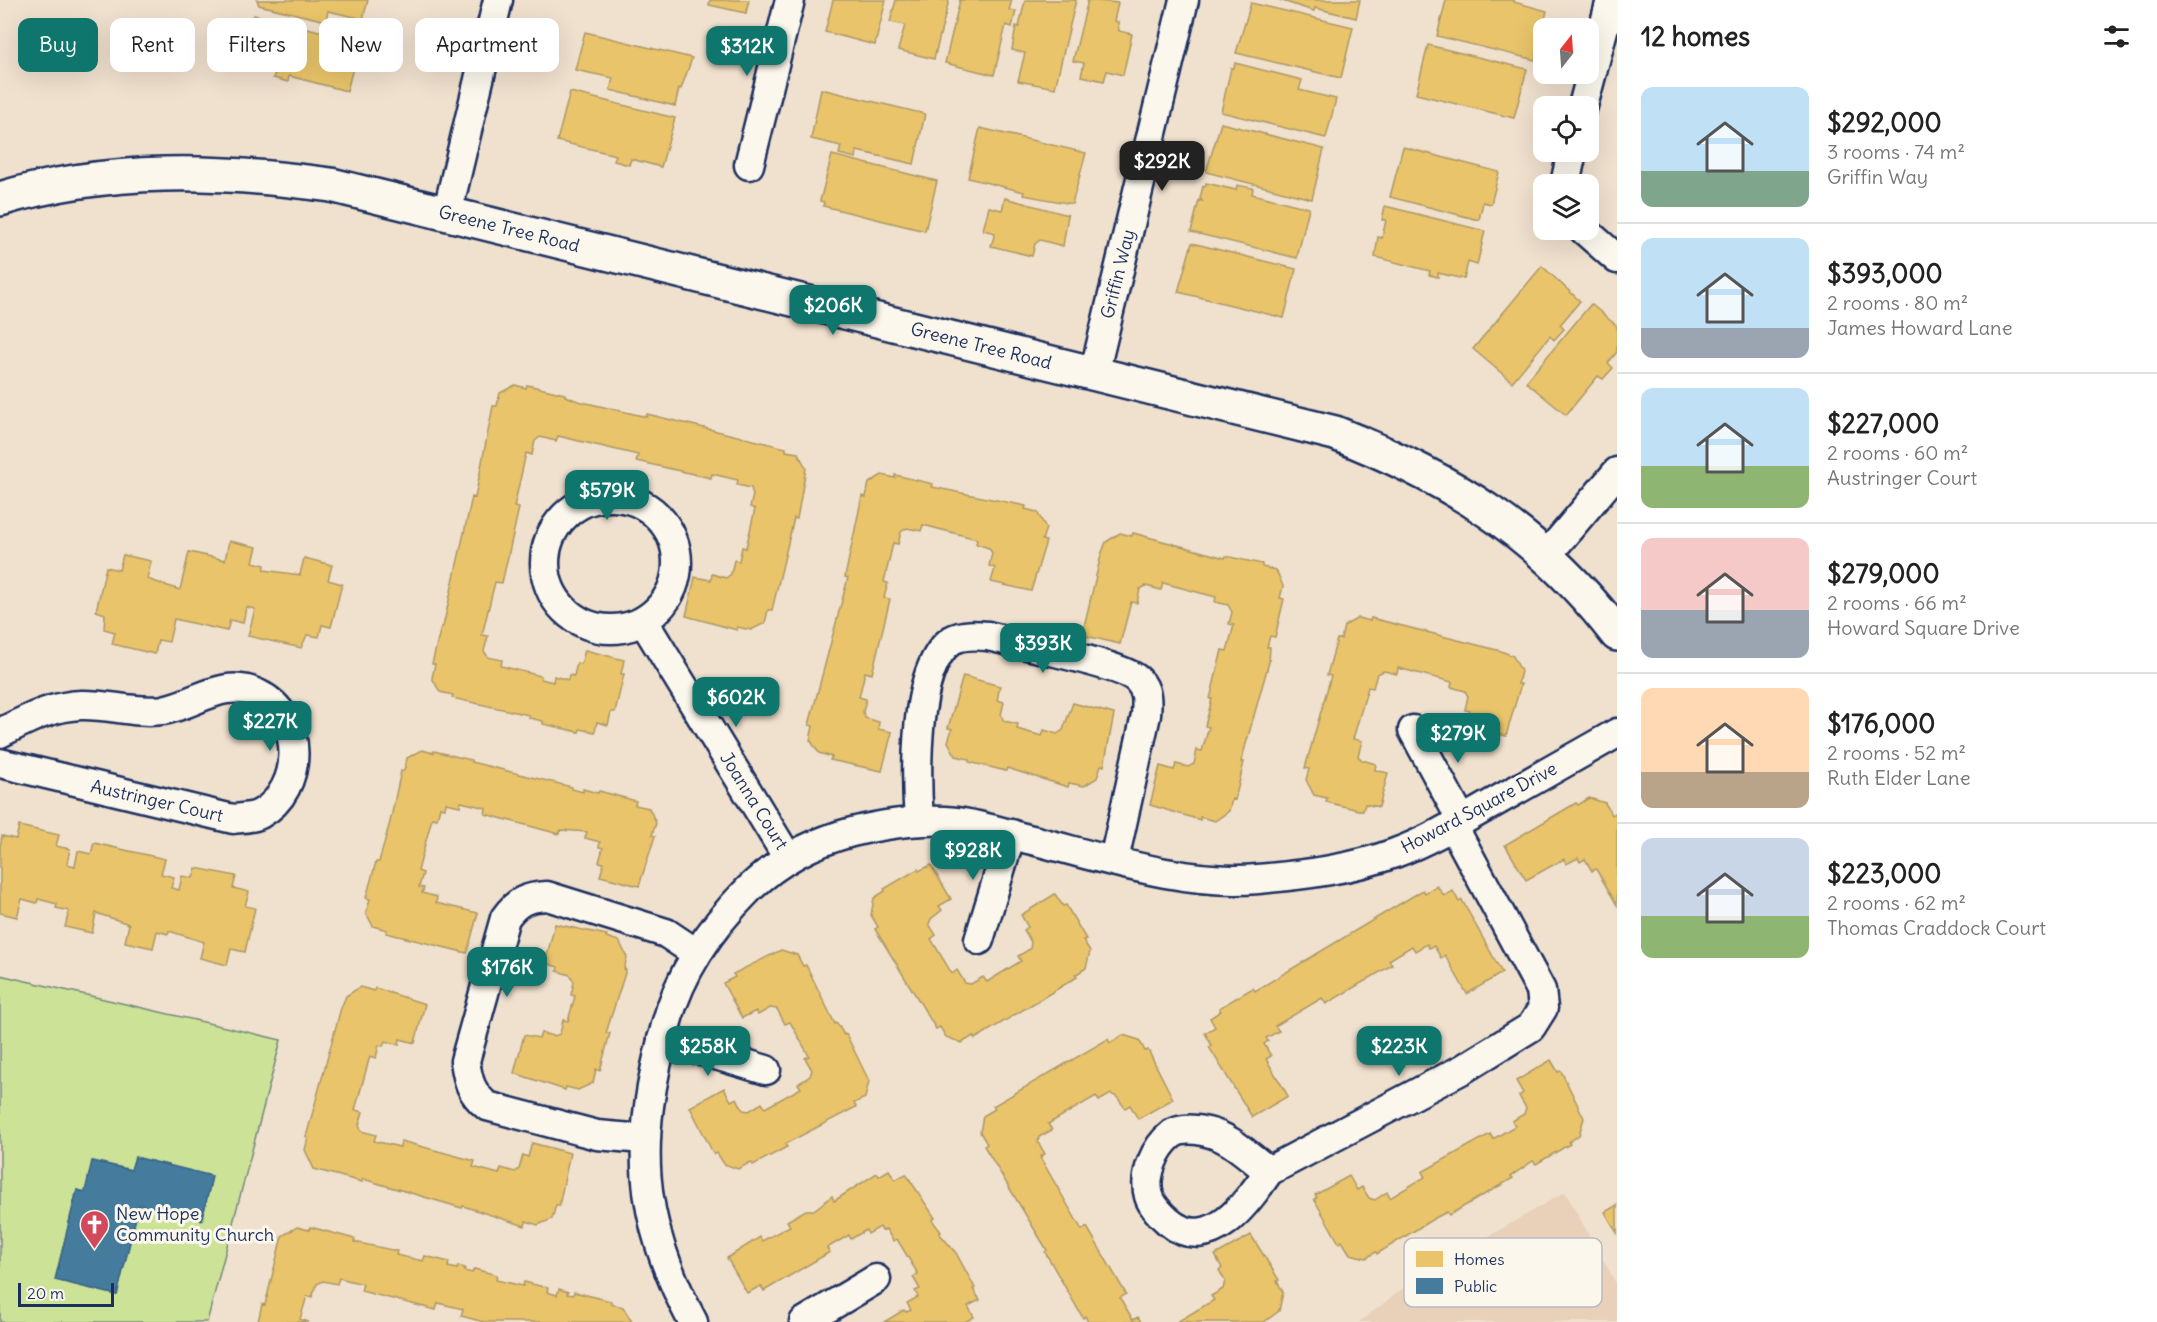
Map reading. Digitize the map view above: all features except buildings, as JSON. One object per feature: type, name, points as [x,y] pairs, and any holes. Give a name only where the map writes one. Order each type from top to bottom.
[{"type":"street","points":[[447,214],[498,0]]},
{"type":"street","points":[[749,165],[790,0]]},
{"type":"street","name":"Griffin Way","points":[[1094,374],[1184,0]]},
{"type":"street","points":[[1586,96],[1611,0]]},
{"type":"street","name":"Greene Tree Road","points":[[0,199],[100,177],[194,172],[265,176],[331,185],[1335,433],[1388,454],[1471,498],[1527,538],[1581,589],[1617,634]]},
{"type":"street","points":[[1596,240],[1617,258]]},
{"type":"street","points":[[1546,556],[1617,472]]},
{"type":"street","points":[[616,496],[644,505],[668,527],[677,553],[676,577],[665,602],[644,622],[616,631],[585,626],[556,604],[543,570],[554,525],[582,502],[616,496]]},
{"type":"street","name":"Joanna Court","points":[[644,622],[788,858]]},
{"type":"street","points":[[919,821],[916,765],[918,734],[926,688],[934,664],[942,649],[953,639],[971,635],[987,636],[1125,670],[1143,687],[1148,699],[1146,715],[1114,860]]},
{"type":"street","name":"Austringer Court","points":[[0,734],[55,708],[81,705],[138,711],[164,710],[213,691],[236,686],[259,694],[278,709],[290,726],[295,745],[291,772],[281,795],[259,815],[233,819],[0,763]]},
{"type":"street","points":[[1269,1172],[1463,1069],[1531,1027],[1542,1008],[1541,990],[1413,730]]},
{"type":"street","name":"Howard Square Drive","points":[[693,1322],[654,1232],[647,1195],[644,1139],[651,1087],[662,1039],[679,989],[696,953],[741,898],[760,879],[788,858],[817,843],[841,835],[872,827],[919,821],[953,822],[1114,860],[1209,878],[1254,879],[1361,864],[1396,853],[1458,824],[1617,733]]},
{"type":"street","points":[[979,940],[1011,834]]},
{"type":"street","points":[[644,1139],[597,1135],[487,1106],[474,1096],[468,1082],[465,1061],[505,918],[515,904],[528,896],[548,896],[666,933],[696,953]]},
{"type":"street","points":[[662,1039],[766,1070]]},
{"type":"street","points":[[804,1322],[876,1279]]},
{"type":"shaded area","points":[[1565,1192],[1591,1238],[1486,1238]]},
{"type":"shaded area","points":[[1602,1258],[1617,1285],[1617,1322],[1359,1322],[1404,1288],[1404,1307],[1602,1307]]},
{"type":"green space","points":[[0,975],[281,1040],[207,1322],[0,1322]],"holes":[[[135,1157],[212,1176],[202,1220],[139,1205],[117,1295],[55,1280],[77,1190],[85,1192],[93,1161],[131,1170]]]},
{"type":"place","name":"New Hope Community Church","points":[[95,1250]]}]
